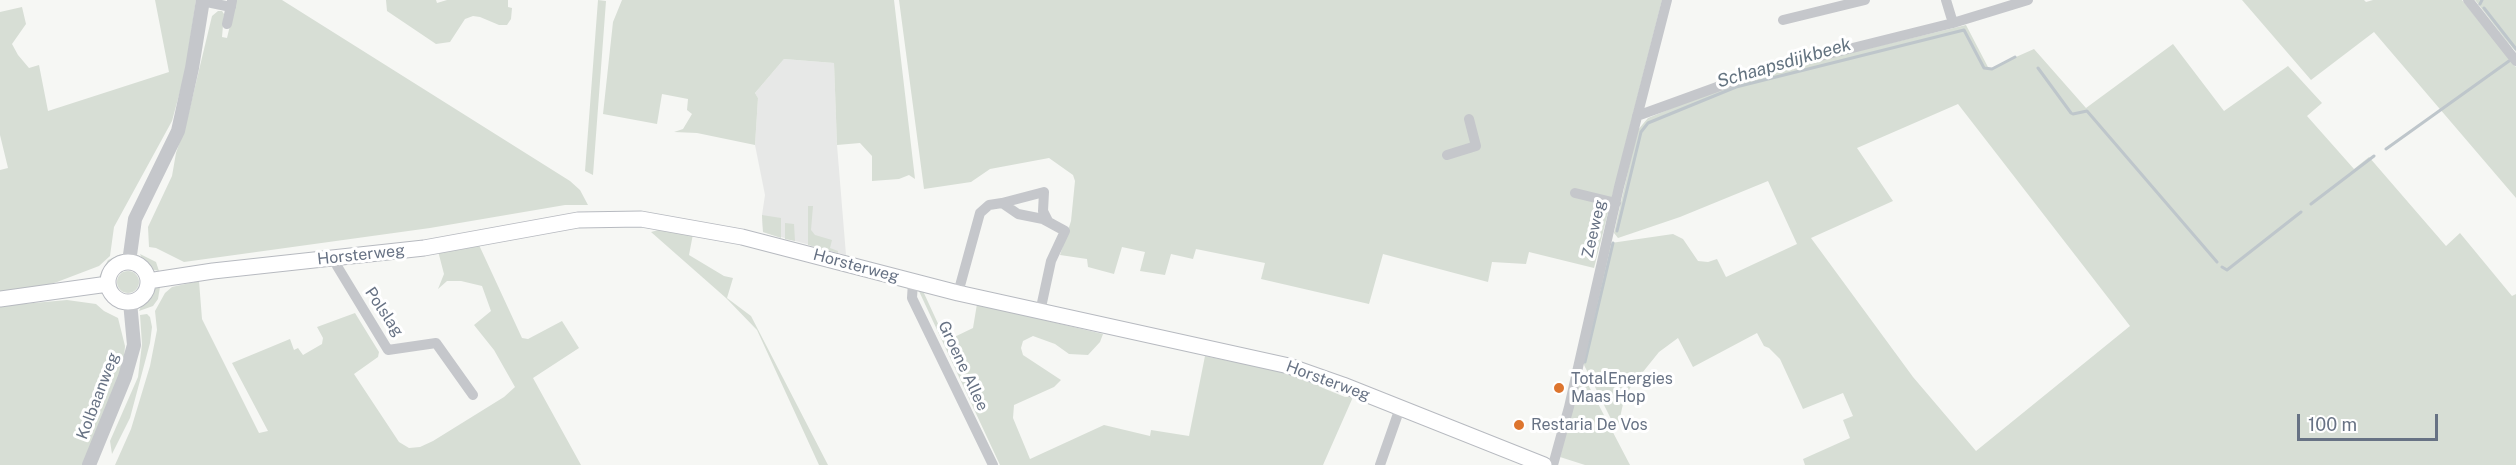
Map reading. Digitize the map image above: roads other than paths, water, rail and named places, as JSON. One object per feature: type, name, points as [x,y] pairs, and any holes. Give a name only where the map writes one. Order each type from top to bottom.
[{"type":"main road","name":"Horsterweg","points":[[148,281],[213,271],[457,243],[578,220],[641,219],[742,237],[958,293],[1289,366],[1544,465]]},
{"type":"main road","points":[[129,262],[144,270],[148,281],[146,293],[130,302],[118,300],[113,296],[108,284],[113,268],[129,262]]},
{"type":"main road","points":[[0,299],[108,284]]},
{"type":"street","name":"Zeeweg","points":[[1553,465],[1667,0]]},
{"type":"street","points":[[1783,20],[1865,0]]},
{"type":"street","points":[[1946,0],[1953,23]]},
{"type":"street","points":[[1637,116],[1764,70],[1953,23],[2028,0]]},
{"type":"street","points":[[2468,0],[2516,61]]},
{"type":"street","points":[[129,262],[135,219],[174,141],[207,1],[232,3],[227,24]]},
{"type":"street","points":[[1447,156],[1476,146],[1469,119]]},
{"type":"street","points":[[958,293],[980,213],[989,205],[1044,192],[1043,211],[1048,221]]},
{"type":"street","points":[[1575,193],[1616,203]]},
{"type":"street","points":[[1002,203],[1018,214],[1048,221],[1065,231],[1051,261],[1040,312]]},
{"type":"street","name":"Polslag","points":[[336,258],[337,266],[388,350],[435,343],[473,395]]},
{"type":"street","name":"Groene Allee","points":[[914,282],[912,298],[990,464]]},
{"type":"street","name":"Kolbaanweg","points":[[89,465],[125,377],[134,345],[130,302]]},
{"type":"street","points":[[1380,465],[1400,408]]},
{"type":"waterway","name":"Schaapsdijkbeek","points":[[2480,4],[2482,0]]},
{"type":"waterway","name":"Schaapsdijkbeek","points":[[2484,8],[2516,49]]},
{"type":"waterway","name":"Schaapsdijkbeek","points":[[1617,231],[1641,132],[1648,123],[1736,87],[1964,30],[1984,68],[1992,69],[2015,57]]},
{"type":"waterway","name":"Schaapsdijkbeek","points":[[2386,149],[2509,61]]},
{"type":"waterway","name":"Schaapsdijkbeek","points":[[2038,68],[2071,113],[2087,111],[2217,262]]},
{"type":"waterway","name":"Schaapsdijkbeek","points":[[2311,204],[2374,156]]},
{"type":"waterway","name":"Schaapsdijkbeek","points":[[2222,267],[2227,270],[2301,212]]},
{"type":"waterway","name":"Schaapsdijkbeek","points":[[1585,362],[1613,243]]},
{"type":"place","name":"TotalEnergies Maas Hop","points":[[1559,388]]},
{"type":"place","name":"Restaria De Vos","points":[[1519,425]]}]
